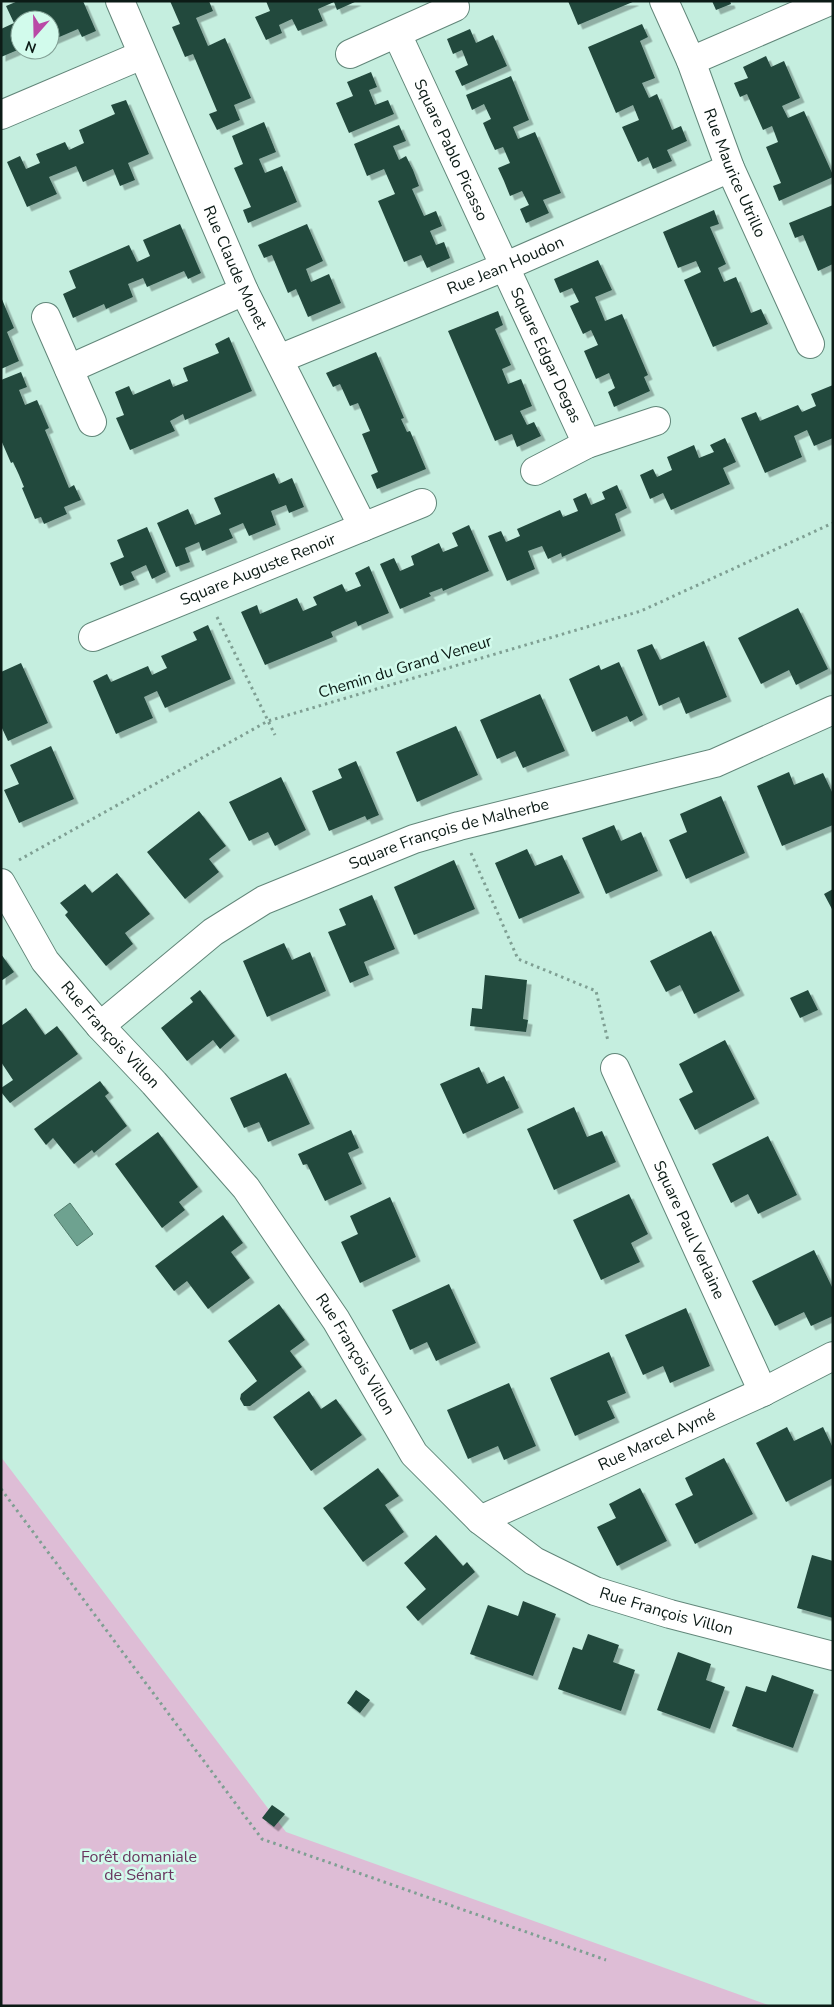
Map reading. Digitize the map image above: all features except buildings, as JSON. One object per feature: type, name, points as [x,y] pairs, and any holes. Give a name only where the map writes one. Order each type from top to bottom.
[{"type":"street","name":"Rue Claude Monet","points":[[120,1],[244,292],[363,528]]},
{"type":"street","name":"Rue Maurice Utrillo","points":[[664,1],[691,61],[730,168],[810,344]]},
{"type":"street","points":[[691,61],[830,1]]},
{"type":"street","points":[[350,54],[455,7]]},
{"type":"street","name":"Square Pablo Picasso","points":[[397,34],[504,267]]},
{"type":"street","points":[[1,115],[142,55]]},
{"type":"street","name":"Rue Jean Houdon","points":[[279,359],[504,267],[730,168]]},
{"type":"street","name":"Square Edgar Degas","points":[[504,267],[587,444]]},
{"type":"street","points":[[69,369],[244,292]]},
{"type":"street","points":[[46,317],[92,422]]},
{"type":"street","name":"Square Edgar Degas","points":[[535,471],[587,444],[656,421]]},
{"type":"street","name":"Square Auguste Renoir","points":[[93,637],[422,503]]},
{"type":"street","name":"Square François de Malherbe","points":[[100,1026],[213,932],[264,900],[414,839],[459,826],[715,763],[833,710]]},
{"type":"street","name":"Rue François Villon","points":[[1,883],[45,961],[100,1026],[154,1083],[246,1188],[336,1320],[414,1454],[480,1520],[534,1561],[595,1591],[670,1614],[833,1656]]},
{"type":"street","name":"Square Paul Verlaine","points":[[615,1068],[763,1392]]},
{"type":"street","name":"Rue Marcel Aymé","points":[[480,1520],[763,1392],[833,1356]]},
{"type":"path","name":"Chemin du Grand Veneur","points":[[18,861],[268,721],[641,611],[833,524]]},
{"type":"path","points":[[205,592],[275,735]]},
{"type":"path","points":[[459,826],[518,959],[596,990],[615,1068]]},
{"type":"path","points":[[1,1489],[262,1839],[606,1960]]},
{"type":"green space","name":"Forêt domaniale de Sénart","points":[[1,1457],[286,1832],[771,2006],[1,2006]]},
{"type":"shaded area","points":[[70,1203],[93,1234],[77,1246],[54,1215]]}]
